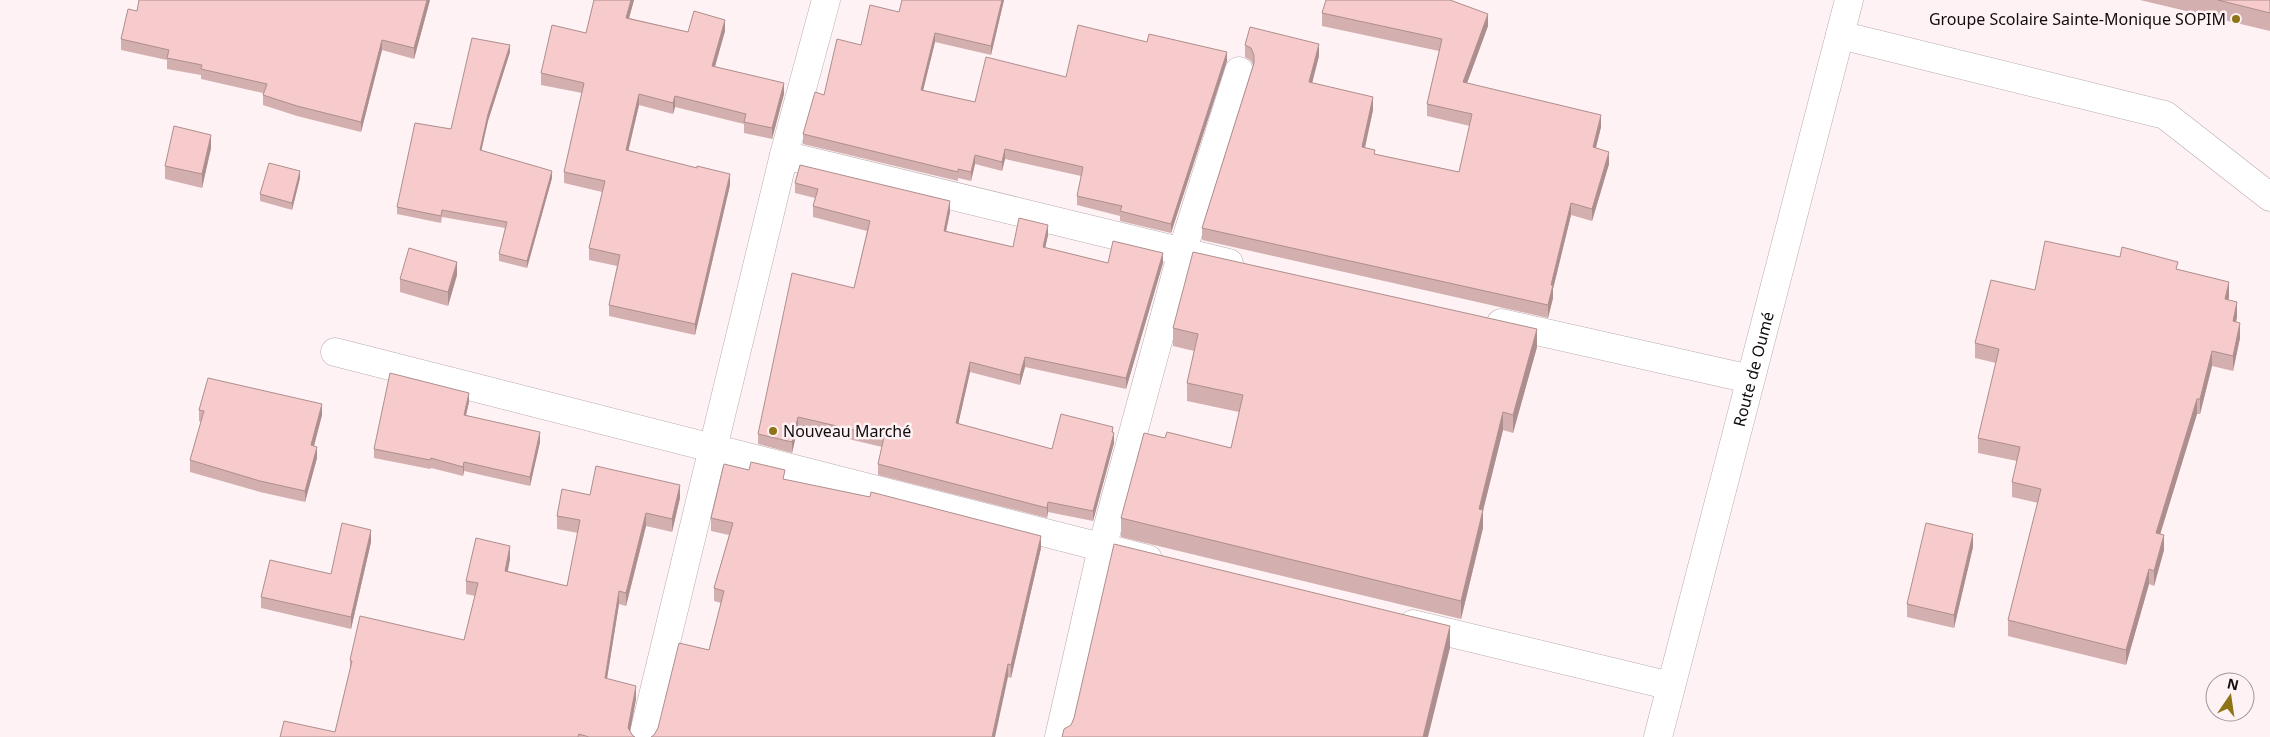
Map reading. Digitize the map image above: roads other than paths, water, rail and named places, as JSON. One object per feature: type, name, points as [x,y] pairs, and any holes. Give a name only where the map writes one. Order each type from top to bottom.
[{"type":"street","points":[[643,737],[784,155],[826,0]]},
{"type":"street","name":"Route de Oumé","points":[[1658,737],[1849,0]]},
{"type":"street","points":[[1840,35],[2165,115],[2270,197]]},
{"type":"street","points":[[1059,737],[1102,548],[1182,252],[1239,71]]},
{"type":"street","points":[[784,155],[1249,267]]},
{"type":"street","points":[[1480,319],[1750,379]]},
{"type":"street","points":[[335,352],[1170,565]]},
{"type":"street","points":[[1392,618],[1671,686]]},
{"type":"place","name":"Groupe Scolaire Sainte-Monique SOPIM","points":[[2236,19]]},
{"type":"place","name":"Nouveau Marché","points":[[773,431]]}]
